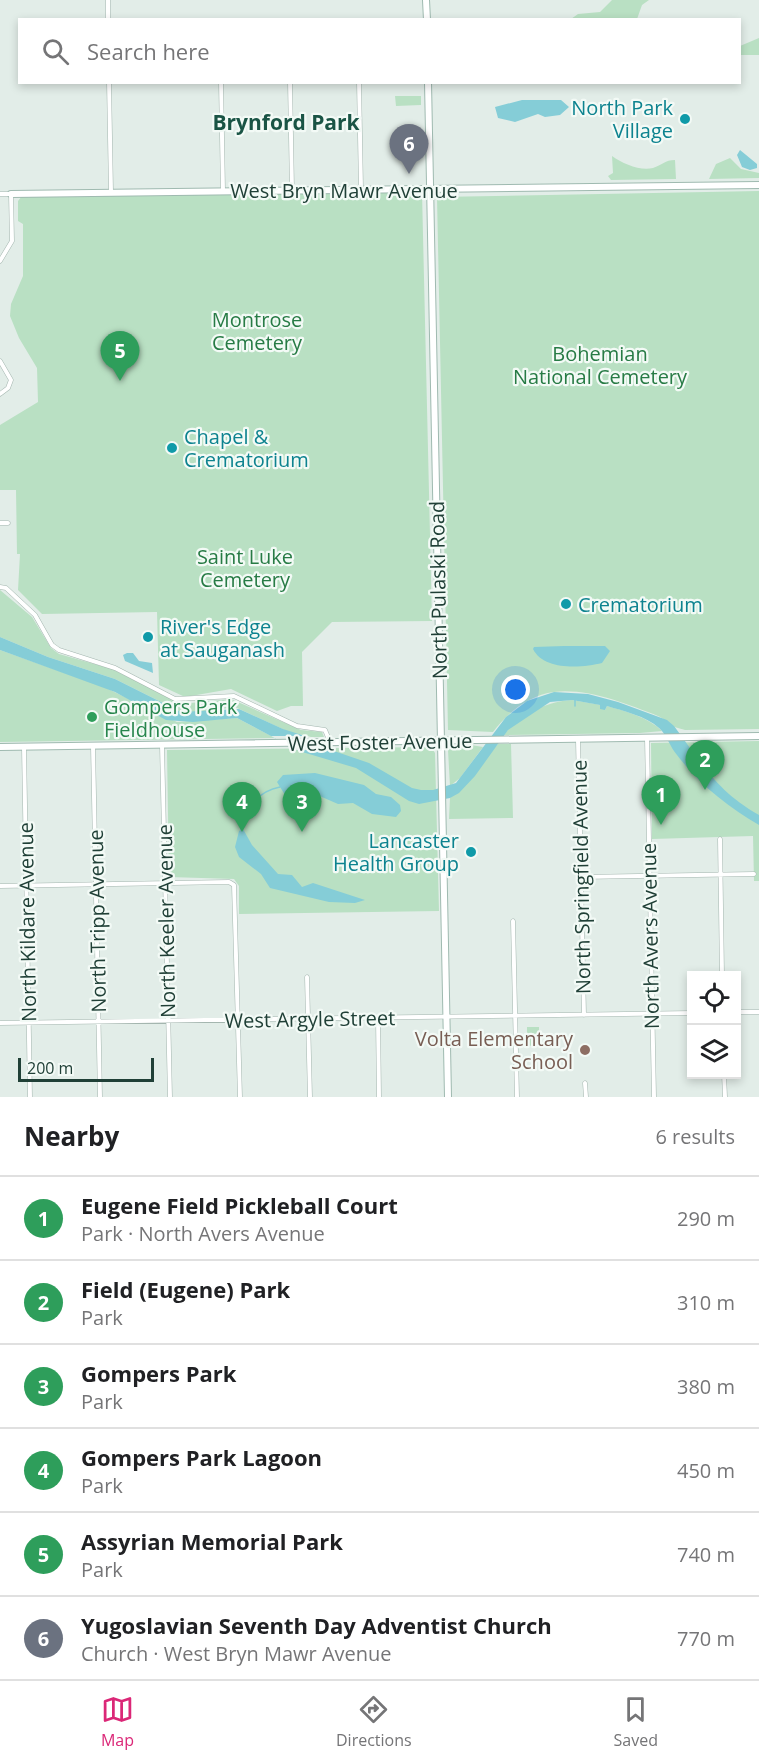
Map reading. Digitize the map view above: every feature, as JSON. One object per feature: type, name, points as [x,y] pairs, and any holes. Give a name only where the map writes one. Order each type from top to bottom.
[{"type":"main road","points":[[426,0],[427,18]]},
{"type":"main road","name":"North Pulaski Road","points":[[428,84],[448,1097]]},
{"type":"main road","name":"West Bryn Mawr Avenue","points":[[11,194],[759,185]]},
{"type":"main road","name":"West Foster Avenue","points":[[0,747],[759,736]]},
{"type":"street","points":[[108,0],[108,18]]},
{"type":"street","points":[[109,84],[111,192]]},
{"type":"street","points":[[221,84],[223,191]]},
{"type":"street","points":[[290,84],[292,190]]},
{"type":"street","points":[[359,84],[362,189]]},
{"type":"street","name":"West Bryn Mawr Avenue","points":[[0,194],[11,194]]},
{"type":"street","points":[[0,260],[12,241],[11,194]]},
{"type":"street","points":[[0,361],[11,380],[8,388],[0,394]]},
{"type":"street","points":[[0,523],[8,523]]},
{"type":"street","points":[[0,586],[6,588],[35,615],[54,647],[115,668],[181,701],[234,696],[297,726],[325,730],[330,743]]},
{"type":"street","name":"North Avers Avenue","points":[[647,738],[654,1097]]},
{"type":"street","name":"North Springfield Avenue","points":[[578,740],[584,1015]]},
{"type":"street","name":"North Keeler Avenue","points":[[162,745],[170,1097]]},
{"type":"street","name":"North Tripp Avenue","points":[[93,746],[100,1097]]},
{"type":"street","name":"North Kildare Avenue","points":[[24,747],[30,1097]]},
{"type":"street","points":[[720,839],[722,971]]},
{"type":"street","points":[[581,877],[754,874]]},
{"type":"street","points":[[0,886],[229,882],[234,885],[240,1097]]},
{"type":"street","points":[[513,921],[517,1097]]},
{"type":"street","points":[[307,977],[310,1097]]},
{"type":"street","points":[[741,1012],[759,1012]]},
{"type":"street","name":"West Argyle Street","points":[[0,1023],[687,1013]]},
{"type":"street","points":[[378,1018],[379,1097]]},
{"type":"street","points":[[724,1079],[725,1097]]},
{"type":"street","points":[[585,1083],[586,1097]]},
{"type":"green space","points":[[612,0],[649,0],[642,5],[637,18],[572,18],[578,14],[600,12]]},
{"type":"green space","points":[[759,38],[759,55],[741,55],[741,46]]},
{"type":"green space","name":"Brynford Park","points":[[395,96],[421,96],[421,105],[396,106]]},
{"type":"green space","points":[[612,156],[626,164],[643,169],[675,160],[676,179],[611,180],[608,176],[613,173]]},
{"type":"green space","points":[[730,158],[741,169],[759,173],[759,178],[709,179],[716,164]]},
{"type":"green space","name":"Bohemian National Cemetery","points":[[759,191],[759,729],[685,730],[673,726],[658,716],[620,702],[567,691],[545,694],[527,701],[505,718],[493,732],[448,730],[437,197]]},
{"type":"green space","name":"Montrose Cemetery","points":[[422,192],[432,621],[332,622],[302,652],[303,706],[291,706],[277,711],[231,689],[185,697],[159,685],[157,612],[42,614],[18,590],[20,554],[17,554],[16,490],[0,490],[0,425],[38,402],[37,368],[19,338],[10,316],[11,304],[23,276],[23,224],[18,221],[18,201],[22,196]]},
{"type":"green space","points":[[0,590],[32,617],[51,648],[59,654],[112,669],[181,704],[231,699],[301,730],[322,732],[324,737],[311,737],[289,732],[235,707],[195,713],[181,712],[115,679],[48,657],[0,637]]},
{"type":"green space","points":[[0,650],[104,687],[177,722],[237,718],[275,738],[0,742]]},
{"type":"green space","points":[[572,700],[601,705],[605,710],[607,706],[629,712],[650,722],[662,731],[504,735],[516,721],[534,710],[553,703]]},
{"type":"green space","points":[[759,741],[759,881],[754,881],[753,836],[652,839],[651,743]]},
{"type":"green space","points":[[498,744],[511,744],[513,818],[449,819],[450,798]]},
{"type":"green space","points":[[454,746],[483,747],[460,778],[450,786],[448,750]]},
{"type":"green space","points":[[431,747],[435,753],[439,911],[239,914],[239,886],[234,879],[169,877],[167,750]]},
{"type":"green space","points":[[527,1027],[539,1027],[539,1045],[527,1046]]},
{"type":"water","points":[[522,100],[561,100],[569,107],[560,115],[545,117],[538,114],[515,122],[498,118],[495,107]]},
{"type":"water","points":[[740,150],[757,164],[757,168],[750,170],[742,167],[737,155]]},
{"type":"water","points":[[0,637],[48,657],[115,679],[181,712],[239,709],[283,729],[305,736],[331,750],[369,763],[412,788],[421,790],[433,790],[456,783],[506,717],[527,701],[554,692],[588,694],[667,720],[720,786],[759,815],[759,825],[725,803],[704,785],[685,765],[662,731],[654,724],[634,714],[607,706],[605,710],[600,709],[600,705],[572,700],[550,702],[508,730],[475,776],[459,793],[450,798],[419,804],[409,801],[356,768],[299,751],[237,718],[193,722],[166,720],[115,692],[0,650]]},
{"type":"water","points":[[605,646],[610,651],[602,663],[574,667],[546,661],[533,649],[534,647]]},
{"type":"water","points":[[133,653],[139,661],[152,663],[153,673],[125,661],[123,655]]},
{"type":"water","points":[[315,773],[364,785],[376,794],[391,797],[400,805],[401,811],[396,817],[372,814],[353,803],[338,804],[315,794],[285,795],[277,782],[283,775]]},
{"type":"water","points":[[243,829],[252,845],[278,874],[292,875],[302,887],[313,883],[365,900],[355,903],[329,902],[270,888],[261,874],[239,857],[235,847],[239,831]]},
{"type":"pier","points":[[271,736],[308,736],[332,750],[295,750]]},
{"type":"waterway","points":[[575,698],[575,706]]},
{"type":"waterway","points":[[241,829],[245,814],[254,802],[265,792],[280,787]]},
{"type":"place","name":"North Park Village","points":[[685,119]]},
{"type":"place","name":"Yugoslavian Seventh Day Adventist Church","points":[[409,174]]},
{"type":"place","name":"Assyrian Memorial Park","points":[[120,381]]},
{"type":"place","name":"Chapel & Crematorium","points":[[172,448]]},
{"type":"place","name":"Crematorium","points":[[566,604]]},
{"type":"place","name":"River's Edge at Sauganash","points":[[148,637]]},
{"type":"place","name":"Gompers Park Fieldhouse","points":[[92,717]]},
{"type":"place","name":"Field (Eugene) Park","points":[[705,790]]},
{"type":"place","name":"Eugene Field Pickleball Court","points":[[661,825]]},
{"type":"place","name":"Gompers Park Lagoon","points":[[242,832]]},
{"type":"place","name":"Gompers Park","points":[[302,832]]},
{"type":"place","name":"Lancaster Health Group","points":[[471,852]]},
{"type":"place","name":"Volta Elementary School","points":[[585,1050]]},
{"type":"district","name":"Brynford Park","points":[[286,122]]},
{"type":"park label","name":"Saint Luke Cemetery","points":[[245,568]]}]
